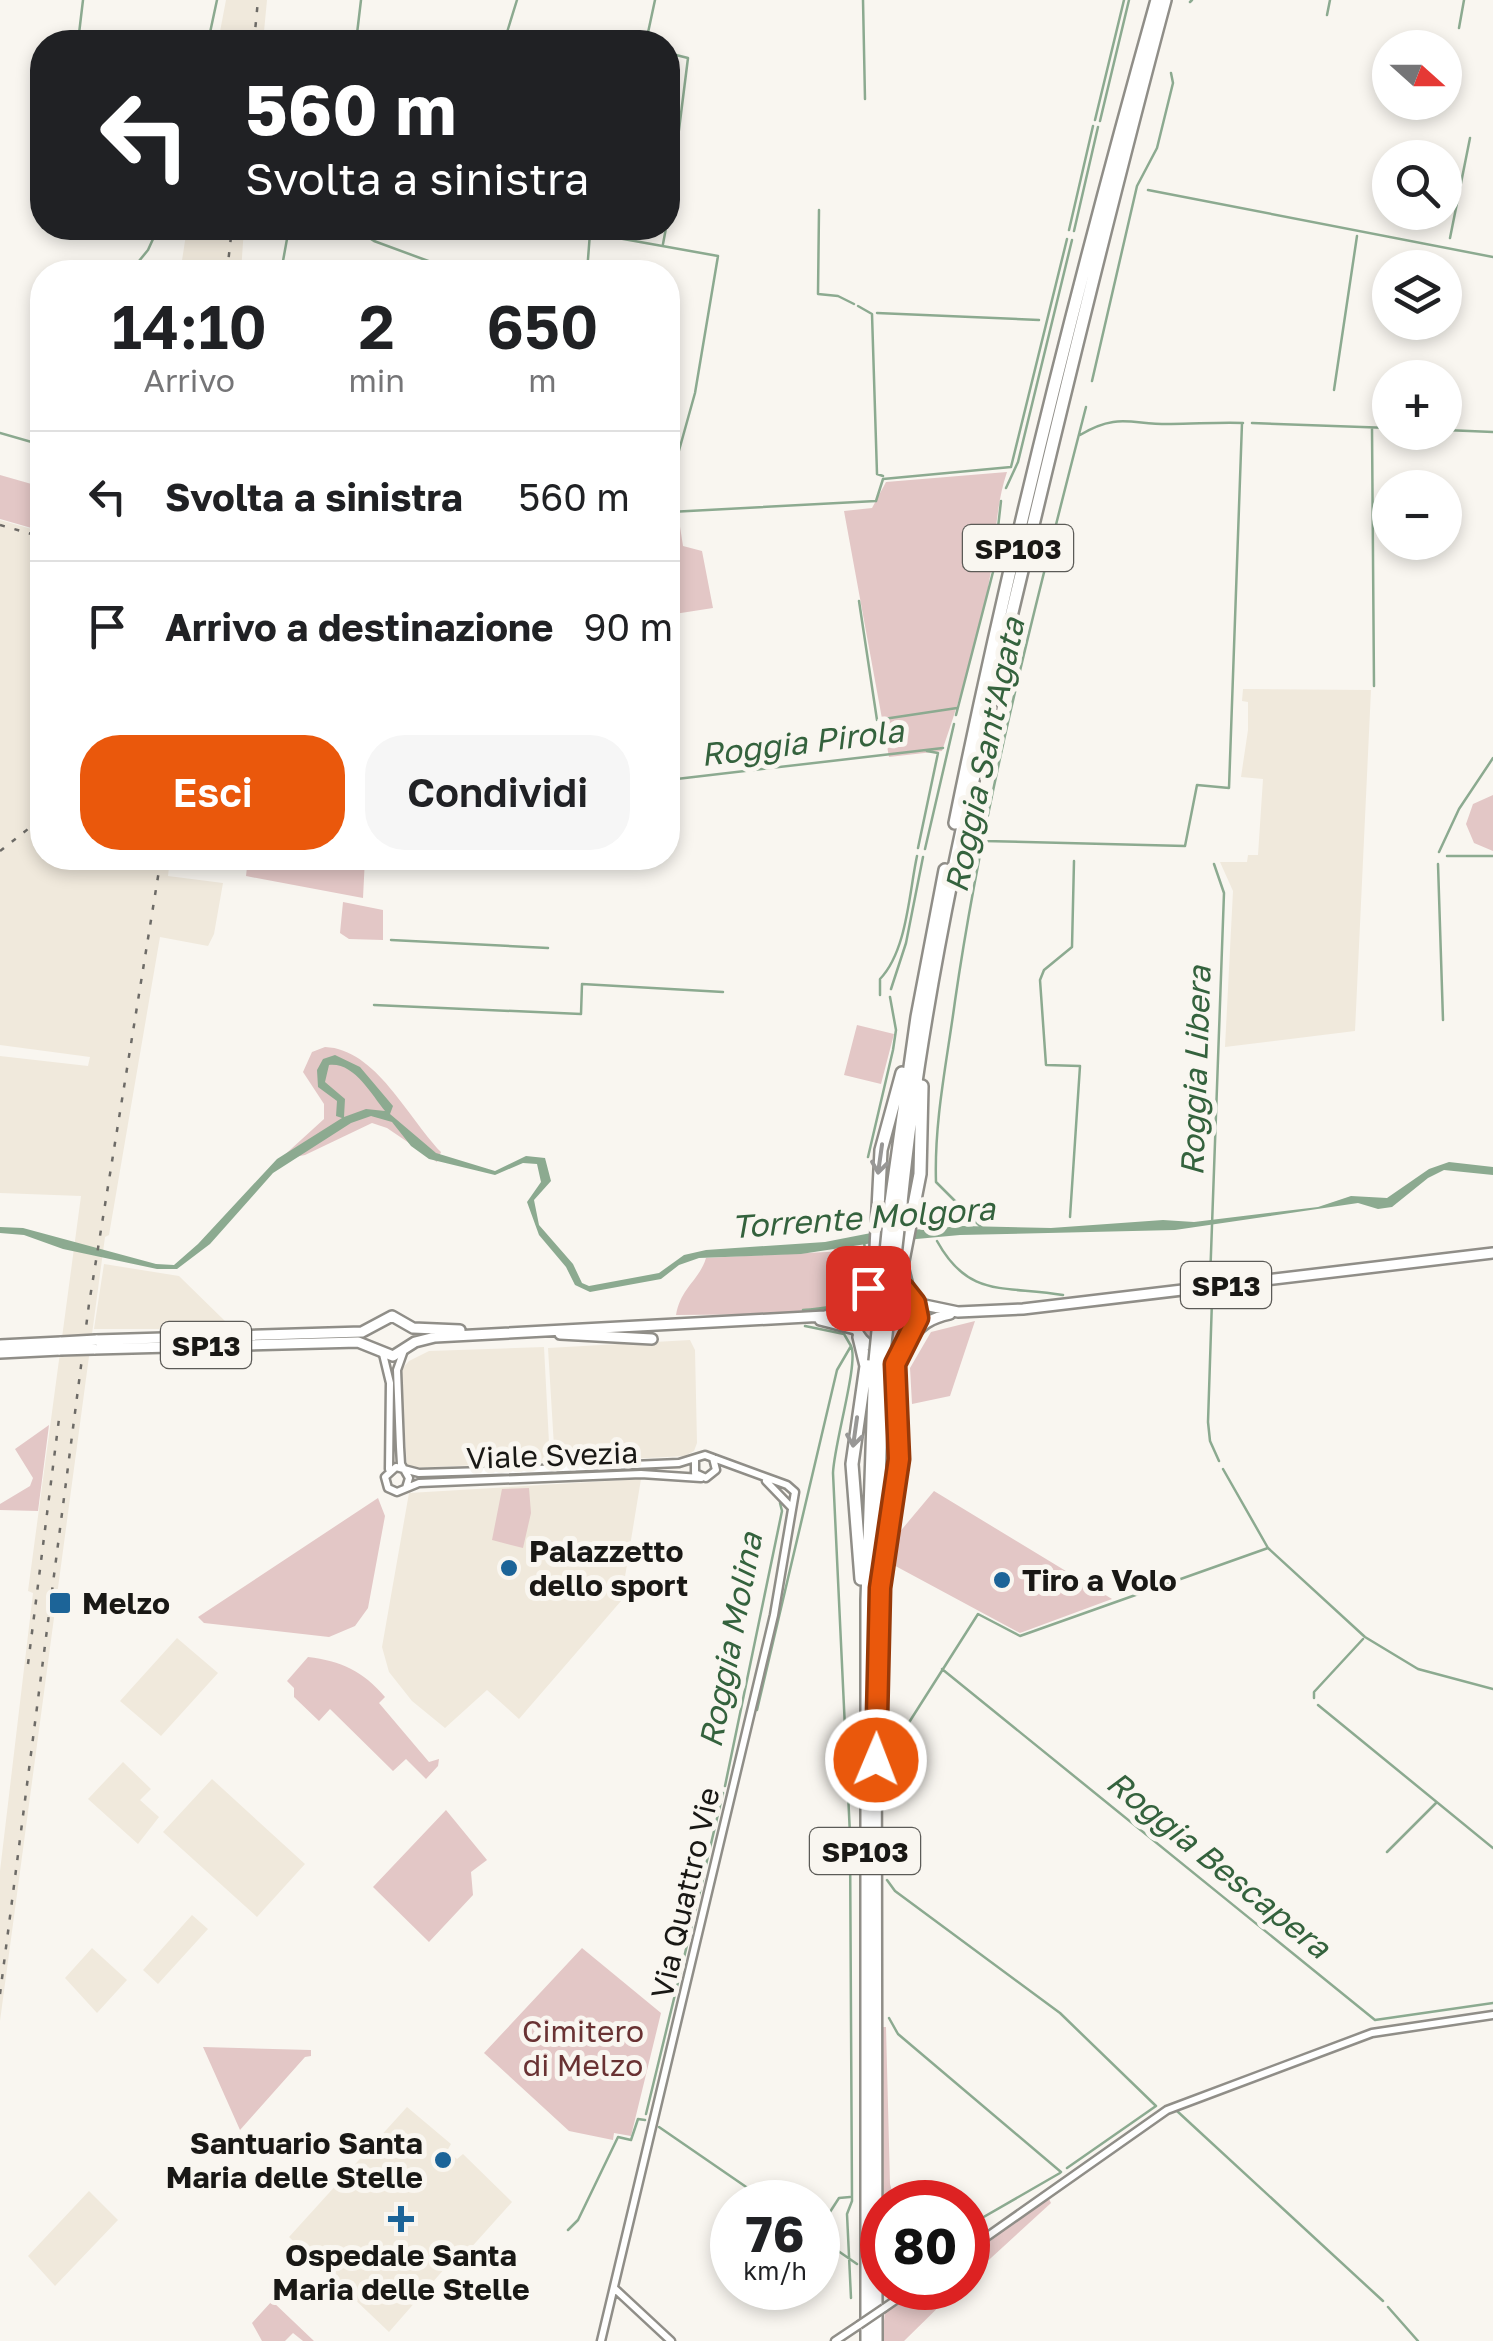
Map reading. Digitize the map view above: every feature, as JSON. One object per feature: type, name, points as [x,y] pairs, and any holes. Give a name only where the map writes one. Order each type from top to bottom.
[{"type":"highway","name":"SP103","points":[[859,1297],[875,1268],[881,1150],[939,924],[1153,0]]},
{"type":"highway","name":"SP103","points":[[1114,172],[1168,0]]},
{"type":"highway","name":"SP103","points":[[867,2341],[865,1833],[879,1361],[896,1202],[939,924]]},
{"type":"highway","name":"SP103","points":[[912,1298],[902,1274],[920,1174],[927,1041],[945,938],[939,924]]},
{"type":"highway","name":"SP103","points":[[857,1332],[866,1366],[852,1464],[861,1576],[860,1787],[865,1833]]},
{"type":"highway","name":"SP103","points":[[876,1721],[880,1588],[898,1473],[895,1364],[906,1342]]},
{"type":"highway","name":"SP103","points":[[876,2341],[879,1361]]},
{"type":"main road","name":"SP13","points":[[915,1330],[930,1318],[958,1312],[1067,1304],[1493,1253]]},
{"type":"main road","name":"SP13","points":[[0,1345],[358,1342],[380,1352],[405,1351],[427,1338],[839,1314],[882,1283],[897,1286],[912,1298],[958,1312]]},
{"type":"main road","points":[[857,1332],[852,1315],[859,1297]]},
{"type":"main road","points":[[906,1342],[915,1330],[912,1298]]},
{"type":"main road","name":"SP13","points":[[0,1353],[362,1332],[393,1316],[408,1326],[441,1330],[548,1330]]},
{"type":"main road","name":"SP13","points":[[807,1318],[857,1332],[878,1348],[906,1342]]},
{"type":"main road","points":[[376,1324],[372,1334],[380,1352]]},
{"type":"main road","points":[[405,1351],[412,1337],[408,1326]]},
{"type":"main road","points":[[548,1330],[566,1335],[652,1339]]},
{"type":"street","points":[[380,1352],[390,1383],[392,1456],[384,1478],[387,1487],[395,1492],[405,1488],[409,1481],[401,1463],[397,1375],[405,1351]]},
{"type":"street","points":[[709,1456],[743,1470]]},
{"type":"street","points":[[709,1456],[716,1465],[711,1476]]},
{"type":"street","name":"Viale Svezia","points":[[405,1470],[679,1463],[709,1456]]},
{"type":"street","points":[[696,1459],[693,1470],[701,1478]]},
{"type":"street","points":[[389,1470],[405,1470]]},
{"type":"street","name":"Viale Svezia","points":[[405,1488],[415,1483],[598,1475],[687,1474],[701,1478],[726,1470],[743,1470]]},
{"type":"street","name":"Via Quattro Vie","points":[[602,2341],[735,1784],[793,1513],[789,1501],[761,1478],[743,1470]]},
{"type":"street","points":[[990,2235],[1167,2110],[1372,2033],[1493,2015]]},
{"type":"street","points":[[613,2287],[671,2341]]},
{"type":"street","points":[[835,2341],[881,2310]]},
{"type":"shaded area","points":[[226,0],[267,0],[264,30],[220,30]]},
{"type":"shaded area","points":[[185,240],[243,240],[242,260],[182,260]]},
{"type":"shaded area","points":[[0,520],[30,529],[30,870],[169,870],[168,876],[223,883],[214,934],[208,946],[160,937],[109,1235],[105,1237],[0,2021],[0,1871],[33,1593],[28,1591],[81,1196],[0,1193],[0,1056],[88,1066],[90,1057],[0,1045]]},
{"type":"shaded area","points":[[1243,689],[1371,690],[1355,1031],[1225,1047],[1233,891],[1220,862],[1247,862],[1248,855],[1258,855],[1263,779],[1241,777],[1248,730],[1248,702],[1242,701]]},
{"type":"shaded area","name":"Torrente Molgora","points":[[335,1055],[360,1067],[393,1106],[390,1114],[436,1153],[495,1171],[526,1156],[545,1158],[551,1181],[534,1200],[539,1225],[573,1264],[582,1283],[589,1286],[659,1273],[684,1255],[706,1250],[825,1242],[871,1233],[963,1226],[1051,1228],[1163,1220],[1194,1222],[1318,1207],[1351,1196],[1387,1198],[1429,1169],[1449,1162],[1493,1167],[1493,1175],[1444,1170],[1392,1207],[1378,1209],[1358,1203],[1175,1230],[960,1235],[801,1254],[699,1258],[679,1265],[661,1279],[590,1292],[575,1285],[566,1267],[539,1235],[527,1202],[541,1182],[537,1164],[523,1163],[495,1175],[429,1159],[411,1146],[392,1122],[371,1116],[351,1123],[273,1173],[210,1244],[177,1269],[157,1269],[63,1249],[24,1235],[0,1233],[0,1227],[23,1228],[156,1264],[174,1265],[277,1159],[342,1118],[336,1116],[337,1101],[318,1087],[317,1070],[323,1059]],"holes":[[[329,1065],[338,1065],[361,1080],[385,1111],[366,1109],[344,1117],[345,1099],[325,1082]]]},
{"type":"shaded area","points":[[104,1264],[179,1276],[226,1322],[226,1329],[94,1329]]},
{"type":"shaded area","points":[[690,1340],[695,1350],[694,1451],[685,1456],[555,1463],[548,1348]]},
{"type":"shaded area","points":[[544,1347],[550,1462],[407,1468],[401,1370],[409,1361],[429,1351]]},
{"type":"shaded area","points":[[641,1479],[621,1601],[519,1719],[487,1690],[445,1728],[412,1701],[389,1672],[382,1647],[409,1493]]},
{"type":"shaded area","points":[[177,1638],[218,1673],[161,1736],[120,1701]]},
{"type":"shaded area","points":[[123,1762],[151,1789],[140,1800],[159,1817],[138,1844],[88,1799]]},
{"type":"shaded area","points":[[212,1779],[305,1864],[257,1917],[163,1832]]},
{"type":"shaded area","points":[[192,1915],[208,1929],[158,1984],[143,1970]]},
{"type":"shaded area","points":[[92,1948],[127,1980],[97,2013],[65,1978]]},
{"type":"shaded area","name":"Ospedale Santa Maria delle Stelle","points":[[407,2107],[451,2144],[447,2151],[457,2159],[463,2154],[512,2202],[468,2251],[456,2261],[453,2259],[389,2332],[289,2237]]},
{"type":"shaded area","points":[[89,2191],[118,2220],[55,2286],[28,2256]]},
{"type":"green space","points":[[1007,472],[982,616],[942,751],[889,757],[844,511],[872,508],[886,482]]},
{"type":"green space","points":[[0,475],[30,484],[30,528],[0,519]]},
{"type":"green space","points":[[680,526],[683,546],[702,551],[713,608],[680,613]]},
{"type":"green space","points":[[1493,795],[1493,851],[1474,843],[1466,824],[1473,804]]},
{"type":"green space","points":[[247,870],[364,870],[363,898],[246,876]]},
{"type":"green space","points":[[343,902],[383,910],[383,940],[349,939],[340,933]]},
{"type":"green space","points":[[857,1025],[894,1034],[881,1084],[844,1075]]},
{"type":"green space","points":[[325,1047],[360,1059],[375,1072],[441,1152],[437,1162],[387,1128],[372,1123],[305,1155],[279,1160],[324,1119],[324,1104],[303,1072],[312,1052]]},
{"type":"green space","points":[[872,1252],[870,1270],[842,1308],[814,1314],[676,1315],[706,1258]]},
{"type":"green space","points":[[885,1287],[905,1296],[914,1316],[905,1336],[885,1345],[865,1336],[856,1316],[865,1296]]},
{"type":"green space","points":[[975,1321],[950,1396],[912,1404],[910,1368],[931,1332]]},
{"type":"green space","points":[[49,1425],[38,1511],[0,1510],[0,1504],[30,1486],[33,1478],[15,1449]]},
{"type":"green space","points":[[529,1488],[531,1513],[523,1548],[492,1540],[502,1489]]},
{"type":"green space","name":"Tiro a Volo","points":[[934,1491],[1112,1599],[1020,1633],[888,1562],[898,1534]]},
{"type":"green space","points":[[378,1498],[385,1516],[368,1608],[355,1626],[329,1637],[204,1623],[198,1617]]},
{"type":"green space","points":[[308,1657],[351,1669],[377,1688],[385,1697],[379,1703],[429,1762],[439,1759],[426,1779],[406,1759],[393,1771],[330,1709],[319,1721],[294,1697],[294,1688],[287,1681]]},
{"type":"green space","points":[[446,1810],[487,1860],[471,1872],[473,1895],[429,1942],[373,1887]]},
{"type":"green space","name":"Cimitero di Melzo","points":[[582,1948],[661,2013],[631,2136],[614,2133],[613,2140],[569,2131],[484,2053]]},
{"type":"green space","points":[[879,2027],[886,2027],[890,2180],[882,2180]]},
{"type":"green space","points":[[203,2047],[311,2050],[311,2056],[305,2057],[240,2130]]},
{"type":"green space","points":[[1049,2199],[1051,2203],[990,2259],[990,2240]]},
{"type":"green space","points":[[272,2301],[314,2341],[303,2341],[293,2333],[285,2341],[262,2341],[252,2323]]},
{"type":"green space","points":[[936,2310],[904,2341],[882,2341],[885,2311]]},
{"type":"waterway","points":[[79,30],[83,0]]},
{"type":"waterway","points":[[211,30],[217,0]]},
{"type":"waterway","points":[[357,30],[361,0]]},
{"type":"waterway","points":[[508,30],[517,0]]},
{"type":"waterway","points":[[649,30],[655,0]]},
{"type":"waterway","points":[[863,0],[865,99]]},
{"type":"waterway","points":[[1095,120],[1124,0]]},
{"type":"waterway","points":[[1100,121],[1129,0]]},
{"type":"waterway","points":[[1327,15],[1330,0]]},
{"type":"waterway","points":[[1459,28],[1464,0]]},
{"type":"waterway","points":[[680,56],[688,58],[680,122]]},
{"type":"waterway","points":[[1092,381],[1137,186],[1157,148],[1173,83],[1171,73]]},
{"type":"waterway","points":[[1069,230],[1093,126]]},
{"type":"waterway","points":[[1074,231],[1098,127]]},
{"type":"waterway","points":[[1450,238],[1470,138]]},
{"type":"waterway","points":[[1148,190],[1493,257]]},
{"type":"waterway","points":[[819,210],[818,294],[838,296],[854,304]]},
{"type":"waterway","points":[[1334,390],[1357,236]]},
{"type":"waterway","points":[[680,511],[876,501],[883,479],[1011,467],[1067,239]]},
{"type":"waterway","points":[[140,260],[153,240]]},
{"type":"waterway","points":[[283,260],[287,240]]},
{"type":"waterway","points":[[372,240],[426,260]]},
{"type":"waterway","points":[[588,260],[589,240]]},
{"type":"waterway","points":[[629,240],[718,256],[695,393],[680,447]]},
{"type":"waterway","points":[[663,244],[664,240]]},
{"type":"waterway","points":[[1006,488],[1018,462],[1072,240]]},
{"type":"waterway","points":[[858,306],[872,314],[877,474],[883,476]]},
{"type":"waterway","points":[[877,313],[1039,320]]},
{"type":"waterway","name":"Roggia Sant'Agata","points":[[985,1231],[936,1182],[942,1091],[967,926],[996,777],[1086,407]]},
{"type":"waterway","name":"Roggia Sant'Agata","points":[[1080,435],[1105,424],[1125,421],[1243,423]]},
{"type":"waterway","points":[[984,841],[1185,846],[1197,785],[1229,788],[1242,423]]},
{"type":"waterway","name":"Roggia Sant'Agata","points":[[1252,423],[1372,427]]},
{"type":"waterway","name":"Roggia Sant'Agata","points":[[1462,431],[1493,432]]},
{"type":"waterway","points":[[0,433],[30,442]]},
{"type":"waterway","points":[[1372,450],[1374,686]]},
{"type":"waterway","points":[[956,715],[993,572],[1001,501]]},
{"type":"waterway","points":[[859,601],[877,720],[957,708]]},
{"type":"waterway","points":[[925,849],[954,724]]},
{"type":"waterway","name":"Roggia Pirola","points":[[680,779],[943,748]]},
{"type":"waterway","points":[[918,848],[938,753],[927,751]]},
{"type":"waterway","name":"Roggia Pirola","points":[[1439,852],[1459,809],[1493,758]]},
{"type":"waterway","points":[[880,995],[880,979],[901,938],[917,856]]},
{"type":"waterway","name":"Roggia Pirola","points":[[1447,856],[1493,856]]},
{"type":"waterway","points":[[891,989],[906,943],[923,857]]},
{"type":"waterway","points":[[1070,1217],[1080,1066],[1046,1065],[1040,980],[1044,970],[1072,947],[1074,861]]},
{"type":"waterway","name":"Roggia Libera","points":[[1210,1281],[1224,893],[1214,864]]},
{"type":"waterway","name":"Roggia Pirola","points":[[1438,864],[1443,1020]]},
{"type":"waterway","points":[[391,940],[548,948]]},
{"type":"waterway","points":[[374,1005],[581,1014],[582,984],[723,992]]},
{"type":"waterway","points":[[868,1157],[896,1030],[890,997]]},
{"type":"waterway","points":[[937,1241],[949,1260],[975,1281],[1006,1289],[1063,1295]]},
{"type":"waterway","points":[[803,1310],[845,1301],[857,1287],[863,1269],[864,1242]]},
{"type":"waterway","points":[[1212,1300],[1208,1422],[1210,1441],[1219,1461]]},
{"type":"waterway","points":[[757,1710],[837,1370],[851,1346],[844,1334],[805,1326]]},
{"type":"waterway","points":[[851,1346],[852,1369],[833,1473],[850,1835],[852,2201],[847,2214],[851,2298]]},
{"type":"waterway","points":[[1223,1469],[1268,1548],[1365,1637],[1418,1669],[1493,1689]]},
{"type":"waterway","name":"Roggia Molina","points":[[725,1786],[782,1511],[780,1503]]},
{"type":"waterway","points":[[901,1735],[978,1614],[1020,1636],[1268,1548]]},
{"type":"waterway","points":[[1314,1698],[1314,1692],[1363,1639]]},
{"type":"waterway","name":"Roggia Bescapera","points":[[942,1669],[1375,2020],[1493,2003]]},
{"type":"waterway","points":[[1318,1705],[1493,1848]]},
{"type":"waterway","points":[[890,1769],[895,1741]]},
{"type":"waterway","name":"Roggia Molina","points":[[705,1869],[723,1793]]},
{"type":"waterway","points":[[1387,1852],[1436,1803]]},
{"type":"waterway","name":"Roggia Molina","points":[[646,2114],[704,1875]]},
{"type":"waterway","points":[[887,1880],[895,1891],[1060,2013],[1156,2106],[1067,2168]]},
{"type":"waterway","points":[[889,2018],[898,2034],[1061,2172]]},
{"type":"waterway","points":[[1177,2111],[1383,2301]]},
{"type":"waterway","name":"Roggia Molina","points":[[568,2230],[578,2220],[618,2137],[631,2140],[638,2119],[645,2120]]},
{"type":"waterway","points":[[659,2127],[736,2180]]},
{"type":"waterway","points":[[990,2213],[1060,2173]]},
{"type":"waterway","points":[[840,2198],[850,2197]]},
{"type":"waterway","points":[[840,2252],[857,2264]]},
{"type":"waterway","points":[[1388,2307],[1418,2341]]},
{"type":"railway","points":[[255,30],[258,0]]},
{"type":"railway","points":[[228,260],[231,240]]},
{"type":"railway","points":[[0,525],[30,534]]},
{"type":"railway","points":[[0,851],[30,827]]},
{"type":"railway","points":[[0,1994],[89,1304],[159,870]]},
{"type":"railway","points":[[28,1664],[60,1411]]},
{"type":"place","name":"Palazzetto dello sport","points":[[509,1568]]},
{"type":"place","name":"Tiro a Volo","points":[[1002,1580]]},
{"type":"place","name":"Melzo","points":[[60,1603]]},
{"type":"place","name":"Santuario Santa Maria delle Stelle","points":[[443,2160]]},
{"type":"place","name":"Ospedale Santa Maria delle Stelle","points":[[401,2219]]},
{"type":"route","points":[[868,1288],[882,1283],[904,1289],[915,1303],[918,1318],[895,1364],[899,1459],[880,1588],[876,1760]]}]
